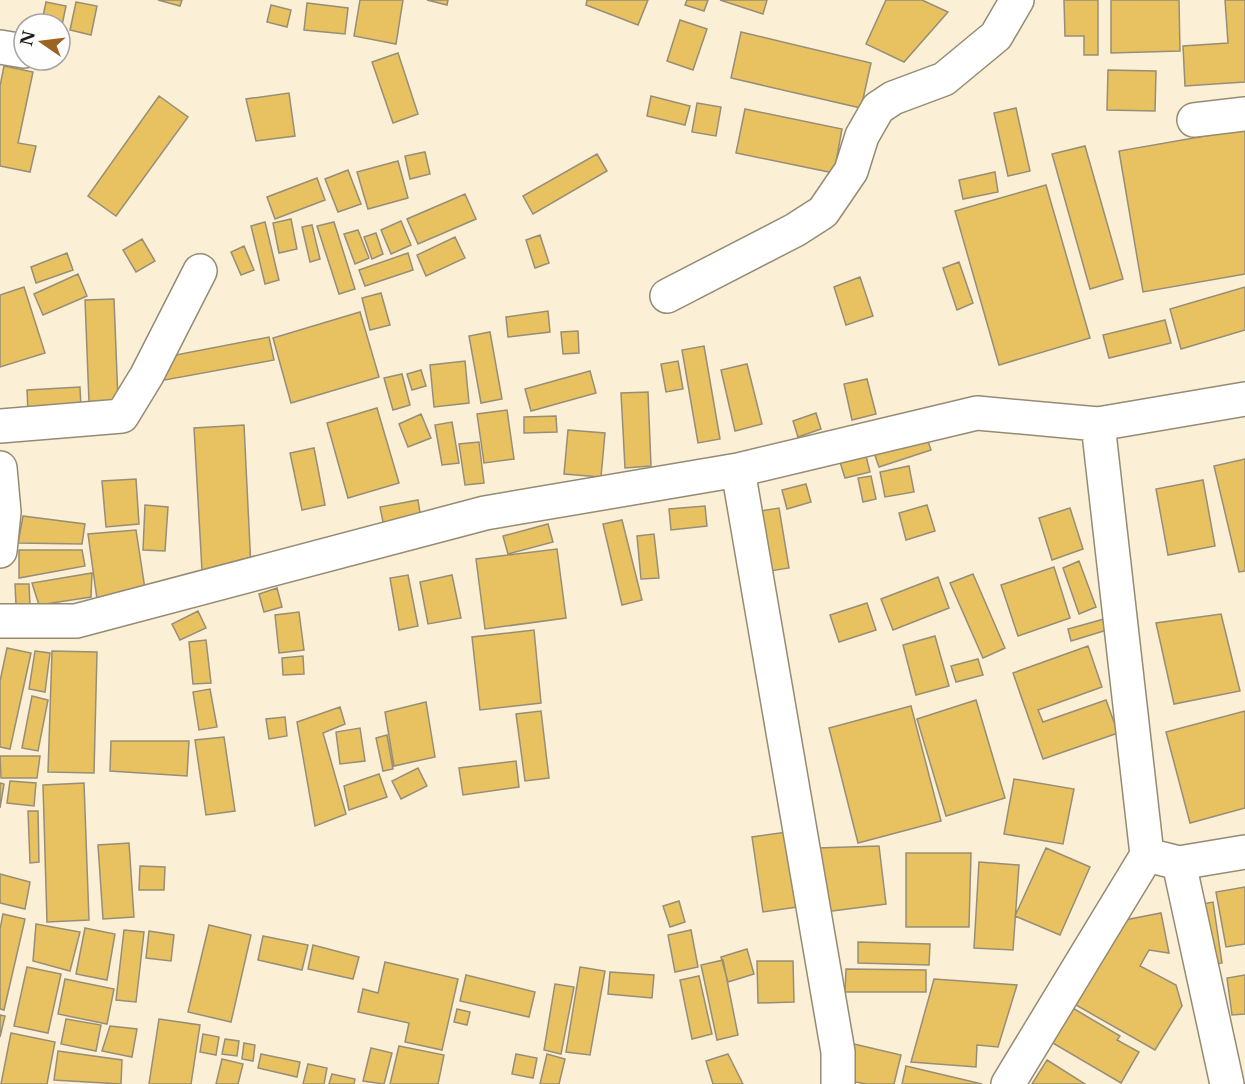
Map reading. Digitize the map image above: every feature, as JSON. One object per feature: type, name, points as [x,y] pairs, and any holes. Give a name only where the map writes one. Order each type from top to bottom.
[{"type":"street","points":[[667,296],[795,230],[823,212],[851,171],[862,136],[878,108],[893,98],[944,79],[996,36],[1017,0]]},
{"type":"street","points":[[1194,120],[1245,114]]},
{"type":"street","points":[[0,426],[122,416],[147,375],[200,271]]},
{"type":"street","points":[[0,621],[76,621],[485,513],[738,470],[977,413],[1098,424],[1245,399]]},
{"type":"street","points":[[1008,1084],[1147,855],[1098,424]]},
{"type":"street","points":[[0,468],[4,513],[0,551]]},
{"type":"street","points":[[738,470],[838,1052],[838,1084]]},
{"type":"street","points":[[1147,855],[1179,863],[1245,852]]},
{"type":"street","points":[[1179,863],[1227,1084]]},
{"type":"building","points":[[158,0],[182,0],[180,6]]},
{"type":"building","points":[[360,0],[403,0],[396,44],[354,36]]},
{"type":"building","points":[[427,0],[448,0],[447,5]]},
{"type":"building","points":[[587,0],[648,0],[638,25],[586,5]]},
{"type":"building","points":[[687,0],[708,0],[704,11],[685,5]]},
{"type":"building","points":[[720,0],[767,0],[763,14]]},
{"type":"building","points":[[886,0],[922,0],[948,12],[904,62],[866,44]]},
{"type":"building","points":[[1064,0],[1098,0],[1098,55],[1084,55],[1084,36],[1065,36]]},
{"type":"building","points":[[1111,0],[1179,0],[1180,51],[1111,53]]},
{"type":"building","points":[[1225,0],[1245,0],[1245,82],[1185,86],[1183,46],[1228,43]]},
{"type":"building","points":[[46,2],[66,6],[65,12],[44,12]]},
{"type":"building","points":[[76,2],[97,6],[91,35],[72,30]]},
{"type":"building","points":[[307,3],[348,8],[345,34],[304,30]]},
{"type":"building","points":[[271,5],[291,10],[287,27],[267,22]]},
{"type":"building","points":[[680,20],[707,29],[693,70],[667,61]]},
{"type":"building","points":[[741,32],[871,63],[861,108],[731,78]]},
{"type":"building","points":[[398,53],[418,114],[393,123],[372,62]]},
{"type":"building","points":[[4,66],[12,68],[12,72],[33,72],[18,143],[36,146],[30,172],[0,166],[0,86]]},
{"type":"building","points":[[1108,70],[1156,71],[1155,111],[1107,110]]},
{"type":"building","points":[[289,93],[295,136],[256,141],[246,99]]},
{"type":"building","points":[[159,96],[188,117],[116,216],[88,196]]},
{"type":"building","points":[[651,96],[690,106],[685,125],[647,116]]},
{"type":"building","points":[[697,103],[721,107],[716,136],[692,132]]},
{"type":"building","points":[[1016,108],[1030,171],[1008,176],[994,113]]},
{"type":"building","points":[[745,109],[842,129],[834,173],[736,153]]},
{"type":"building","points":[[1245,129],[1245,274],[1143,292],[1119,151]]},
{"type":"building","points":[[1085,146],[1123,279],[1090,289],[1052,154]]},
{"type":"building","points":[[425,152],[430,174],[410,179],[405,156]]},
{"type":"building","points":[[597,154],[607,171],[533,214],[523,196]]},
{"type":"building","points":[[398,161],[408,198],[368,209],[357,172]]},
{"type":"building","points":[[348,170],[361,204],[338,212],[325,179]]},
{"type":"building","points":[[995,172],[998,192],[963,199],[959,180]]},
{"type":"building","points":[[317,178],[325,200],[275,219],[267,197]]},
{"type":"building","points":[[1046,185],[1090,338],[999,365],[955,211]]},
{"type":"building","points":[[465,194],[476,219],[418,244],[407,219]]},
{"type":"building","points":[[291,219],[297,249],[279,253],[273,223]]},
{"type":"building","points":[[401,221],[411,245],[391,254],[381,230]]},
{"type":"building","points":[[265,222],[279,280],[265,284],[251,226]]},
{"type":"building","points":[[334,222],[355,289],[339,294],[317,226]]},
{"type":"building","points":[[312,225],[320,259],[310,262],[302,227]]},
{"type":"building","points":[[358,230],[369,258],[355,264],[344,234]]},
{"type":"building","points":[[376,233],[383,254],[372,259],[364,237]]},
{"type":"building","points":[[540,235],[549,263],[535,268],[526,240]]},
{"type":"building","points":[[455,237],[465,258],[426,276],[417,255]]},
{"type":"building","points":[[142,239],[155,261],[136,272],[123,250]]},
{"type":"building","points":[[244,246],[254,270],[241,275],[231,252]]},
{"type":"building","points":[[67,253],[73,270],[36,283],[31,267]]},
{"type":"building","points":[[408,253],[413,270],[365,286],[359,270]]},
{"type":"building","points":[[959,262],[973,303],[957,310],[943,268]]},
{"type":"building","points":[[78,274],[87,296],[43,315],[34,294]]},
{"type":"building","points":[[860,277],[873,316],[846,325],[834,287]]},
{"type":"building","points":[[24,287],[45,353],[0,367],[0,295]]},
{"type":"building","points":[[1245,287],[1245,330],[1181,349],[1170,309]]},
{"type":"building","points":[[381,293],[390,325],[370,330],[362,298]]},
{"type":"building","points":[[114,299],[118,400],[89,402],[85,300]]},
{"type":"building","points":[[548,311],[550,332],[508,337],[506,317]]},
{"type":"building","points":[[360,312],[379,377],[291,403],[273,338]]},
{"type":"building","points":[[1165,320],[1171,343],[1109,358],[1103,335]]},
{"type":"building","points":[[578,331],[579,353],[563,354],[561,332]]},
{"type":"building","points":[[490,332],[502,399],[481,403],[469,336]]},
{"type":"building","points":[[269,337],[274,360],[165,380],[160,358]]},
{"type":"building","points":[[704,346],[720,439],[698,443],[682,350]]},
{"type":"building","points":[[465,361],[469,403],[434,407],[430,365]]},
{"type":"building","points":[[678,361],[683,389],[666,392],[661,364]]},
{"type":"building","points":[[747,364],[762,424],[735,431],[721,370]]},
{"type":"building","points":[[421,370],[426,386],[412,390],[407,374]]},
{"type":"building","points":[[590,371],[596,393],[531,411],[525,389]]},
{"type":"building","points":[[402,374],[410,405],[393,410],[384,378]]},
{"type":"building","points":[[867,379],[876,414],[852,420],[844,384]]},
{"type":"building","points":[[80,387],[81,408],[28,412],[27,390]]},
{"type":"building","points":[[648,392],[651,466],[625,468],[621,393]]},
{"type":"building","points":[[377,408],[399,483],[348,498],[327,423]]},
{"type":"building","points":[[507,410],[514,459],[484,463],[477,414]]},
{"type":"building","points":[[816,413],[821,429],[798,437],[793,421]]},
{"type":"building","points":[[421,414],[431,438],[408,447],[399,424]]},
{"type":"building","points":[[556,416],[557,432],[524,433],[524,417]]},
{"type":"building","points":[[452,422],[459,463],[442,465],[435,425]]},
{"type":"building","points":[[244,425],[251,568],[202,571],[194,428]]},
{"type":"building","points":[[568,430],[605,433],[601,477],[564,474]]},
{"type":"building","points":[[925,433],[931,450],[879,467],[873,450]]},
{"type":"building","points":[[479,442],[484,483],[465,485],[459,444]]},
{"type":"building","points":[[314,448],[325,505],[302,510],[290,453]]},
{"type":"building","points":[[866,456],[870,472],[845,478],[840,462]]},
{"type":"building","points":[[1245,459],[1245,571],[1239,572],[1214,466]]},
{"type":"building","points":[[909,466],[914,492],[885,497],[880,472]]},
{"type":"building","points":[[871,476],[876,499],[863,502],[858,478]]},
{"type":"building","points":[[136,479],[139,524],[106,527],[102,481]]},
{"type":"building","points":[[1203,480],[1215,546],[1168,555],[1156,489]]},
{"type":"building","points":[[806,484],[811,502],[787,509],[782,490]]},
{"type":"building","points":[[418,500],[421,519],[384,527],[380,507]]},
{"type":"building","points":[[145,505],[168,507],[165,551],[143,550]]},
{"type":"building","points":[[927,505],[935,531],[906,540],[899,513]]},
{"type":"building","points":[[705,506],[707,526],[671,530],[669,509]]},
{"type":"building","points":[[779,508],[789,568],[764,572],[754,512]]},
{"type":"building","points":[[1070,508],[1083,549],[1052,560],[1039,518]]},
{"type":"building","points":[[23,516],[85,524],[82,544],[18,543]]},
{"type":"building","points":[[622,520],[642,600],[622,605],[603,524]]},
{"type":"building","points":[[548,524],[553,542],[508,554],[503,536]]},
{"type":"building","points":[[136,530],[145,589],[97,599],[88,534]]},
{"type":"building","points":[[654,534],[659,578],[641,579],[637,536]]},
{"type":"building","points":[[557,549],[566,618],[485,629],[476,559]]},
{"type":"building","points":[[19,550],[82,550],[85,566],[19,578]]},
{"type":"building","points":[[1079,561],[1096,607],[1079,614],[1063,568]]},
{"type":"building","points":[[1054,567],[1070,618],[1018,636],[1001,585]]},
{"type":"building","points":[[92,573],[91,597],[39,605],[32,583]]},
{"type":"building","points":[[973,574],[1005,648],[983,658],[950,583]]},
{"type":"building","points":[[408,575],[418,626],[399,630],[390,578]]},
{"type":"building","points":[[452,575],[461,618],[428,624],[420,582]]},
{"type":"building","points":[[938,577],[949,608],[893,630],[881,599]]},
{"type":"building","points":[[15,584],[29,584],[30,605],[16,605]]},
{"type":"building","points":[[277,588],[282,607],[264,612],[259,594]]},
{"type":"building","points":[[867,603],[876,630],[839,642],[830,615]]},
{"type":"building","points":[[198,611],[206,628],[180,640],[172,624]]},
{"type":"building","points":[[299,612],[304,650],[279,653],[275,615]]},
{"type":"building","points":[[1221,614],[1240,691],[1174,704],[1156,623]]},
{"type":"building","points":[[1104,619],[1107,630],[1071,641],[1068,629]]},
{"type":"building","points":[[534,630],[541,703],[480,710],[472,637]]},
{"type":"building","points":[[935,636],[949,686],[916,695],[903,645]]},
{"type":"building","points":[[206,640],[211,683],[193,684],[189,642]]},
{"type":"building","points":[[1088,646],[1102,687],[1038,710],[1043,722],[1106,700],[1118,733],[1043,759],[1013,673]]},
{"type":"building","points":[[7,648],[31,653],[10,749],[0,747],[0,681]]},
{"type":"building","points":[[35,651],[50,653],[45,692],[29,689]]},
{"type":"building","points":[[52,651],[97,652],[94,773],[48,772]]},
{"type":"building","points":[[303,656],[304,674],[283,675],[282,658]]},
{"type":"building","points":[[978,659],[983,675],[956,682],[951,666]]},
{"type":"building","points":[[210,689],[217,727],[199,730],[193,692]]},
{"type":"building","points":[[32,696],[48,700],[38,751],[22,748]]},
{"type":"building","points":[[976,700],[1005,798],[946,816],[917,719]]},
{"type":"building","points":[[426,702],[435,757],[394,766],[385,712]]},
{"type":"building","points":[[911,706],[941,821],[858,843],[829,728]]},
{"type":"building","points":[[340,707],[345,724],[323,733],[346,814],[315,826],[297,722]]},
{"type":"building","points":[[541,711],[549,778],[525,781],[516,714]]},
{"type":"building","points":[[1245,711],[1245,808],[1190,823],[1166,732]]},
{"type":"building","points":[[285,717],[287,736],[269,739],[266,719]]},
{"type":"building","points":[[360,728],[365,761],[340,764],[336,732]]},
{"type":"building","points":[[387,735],[393,769],[383,771],[376,738]]},
{"type":"building","points":[[224,737],[235,811],[206,815],[195,740]]},
{"type":"building","points":[[111,741],[189,741],[187,776],[110,771]]},
{"type":"building","points":[[0,756],[40,756],[37,778],[1,778]]},
{"type":"building","points":[[516,761],[519,787],[463,795],[459,768]]},
{"type":"building","points":[[418,768],[427,786],[401,799],[392,781]]},
{"type":"building","points":[[379,774],[387,797],[349,810],[344,786]]},
{"type":"building","points":[[1014,779],[1074,789],[1063,844],[1004,834]]},
{"type":"building","points":[[10,781],[36,783],[34,806],[7,803]]},
{"type":"building","points":[[0,783],[4,784],[0,808]]},
{"type":"building","points":[[84,783],[89,920],[47,922],[43,785]]},
{"type":"building","points":[[28,811],[38,811],[39,862],[30,863]]},
{"type":"building","points":[[794,831],[804,906],[763,912],[752,837]]},
{"type":"building","points":[[129,843],[134,917],[103,919],[98,845]]},
{"type":"building","points":[[879,846],[886,904],[825,912],[817,848]]},
{"type":"building","points":[[1046,848],[1090,867],[1060,935],[1015,916]]},
{"type":"building","points":[[906,853],[971,853],[969,927],[906,927]]},
{"type":"building","points":[[979,862],[1019,865],[1013,950],[974,948]]},
{"type":"building","points":[[140,866],[165,867],[164,890],[139,890]]},
{"type":"building","points":[[0,874],[30,882],[25,909],[0,903]]},
{"type":"building","points":[[1245,887],[1245,944],[1226,947],[1216,892]]},
{"type":"building","points":[[679,901],[685,922],[670,927],[663,906]]},
{"type":"building","points":[[1213,902],[1222,963],[1205,966],[1196,905]]},
{"type":"building","points":[[1161,913],[1169,953],[1149,950],[1140,966],[1176,985],[1182,1006],[1155,1050],[1076,1005],[1125,920]]},
{"type":"building","points":[[3,914],[25,919],[4,1010],[0,1009],[0,929]]},
{"type":"building","points":[[36,924],[80,932],[70,971],[33,961]]},
{"type":"building","points":[[209,925],[251,935],[231,1022],[188,1012]]},
{"type":"building","points":[[85,928],[115,934],[107,980],[76,974]]},
{"type":"building","points":[[124,930],[144,932],[136,1002],[116,1000]]},
{"type":"building","points":[[691,930],[698,967],[675,972],[668,935]]},
{"type":"building","points":[[149,931],[174,935],[171,961],[146,958]]},
{"type":"building","points":[[263,936],[308,945],[302,970],[258,960]]},
{"type":"building","points":[[858,942],[930,944],[929,965],[858,963]]},
{"type":"building","points":[[313,945],[359,957],[353,979],[308,969]]},
{"type":"building","points":[[747,949],[754,974],[728,982],[721,957]]},
{"type":"building","points":[[723,960],[738,1035],[717,1040],[701,965]]},
{"type":"building","points":[[757,961],[793,961],[794,1002],[758,1003]]},
{"type":"building","points":[[385,962],[458,979],[442,1050],[405,1042],[409,1023],[358,1012],[363,989],[378,993]]},
{"type":"building","points":[[27,967],[61,974],[48,1033],[14,1026]]},
{"type":"building","points":[[580,967],[605,971],[590,1055],[566,1052]]},
{"type":"building","points":[[846,969],[926,970],[926,992],[845,992]]},
{"type":"building","points":[[610,972],[654,975],[652,998],[608,994]]},
{"type":"building","points":[[466,975],[535,992],[529,1017],[460,1001]]},
{"type":"building","points":[[1245,975],[1245,1014],[1232,1015],[1227,978]]},
{"type":"building","points":[[699,976],[712,1034],[692,1039],[680,980]]},
{"type":"building","points":[[65,979],[114,989],[107,1024],[58,1014]]},
{"type":"building","points":[[934,979],[1017,985],[998,1047],[977,1045],[976,1067],[911,1062]]},
{"type":"building","points":[[555,984],[574,987],[561,1054],[544,1050]]},
{"type":"building","points":[[1071,1007],[1120,1036],[1117,1040],[1139,1052],[1121,1083],[1051,1042]]},
{"type":"building","points":[[457,1009],[470,1012],[467,1025],[454,1022]]},
{"type":"building","points":[[0,1015],[5,1016],[0,1037]]},
{"type":"building","points":[[66,1019],[101,1025],[96,1051],[61,1044]]},
{"type":"building","points":[[159,1019],[200,1025],[191,1084],[149,1084]]},
{"type":"building","points":[[110,1026],[137,1029],[132,1057],[102,1051]]},
{"type":"building","points":[[11,1033],[55,1042],[47,1084],[1,1084]]},
{"type":"building","points":[[203,1034],[219,1037],[216,1055],[200,1052]]},
{"type":"building","points":[[225,1039],[239,1041],[237,1056],[222,1054]]},
{"type":"building","points":[[244,1043],[255,1045],[253,1061],[242,1059]]},
{"type":"building","points":[[854,1044],[901,1055],[894,1084],[866,1084],[846,1080]]},
{"type":"building","points":[[399,1046],[444,1055],[438,1084],[390,1084]]},
{"type":"building","points":[[371,1048],[392,1053],[384,1084],[363,1081]]},
{"type":"building","points":[[58,1051],[122,1060],[121,1084],[54,1080]]},
{"type":"building","points":[[261,1054],[300,1062],[297,1077],[258,1068]]},
{"type":"building","points":[[516,1054],[537,1058],[533,1078],[512,1074]]},
{"type":"building","points":[[547,1054],[565,1059],[559,1084],[540,1084]]},
{"type":"building","points":[[728,1054],[743,1084],[713,1084],[706,1061]]},
{"type":"building","points":[[222,1059],[243,1064],[238,1084],[216,1084]]},
{"type":"building","points":[[1047,1060],[1085,1084],[1032,1084]]},
{"type":"building","points":[[308,1064],[327,1068],[324,1084],[303,1084]]},
{"type":"building","points":[[906,1066],[982,1084],[902,1084]]},
{"type":"building","points":[[332,1074],[355,1079],[354,1084],[329,1084]]}]
